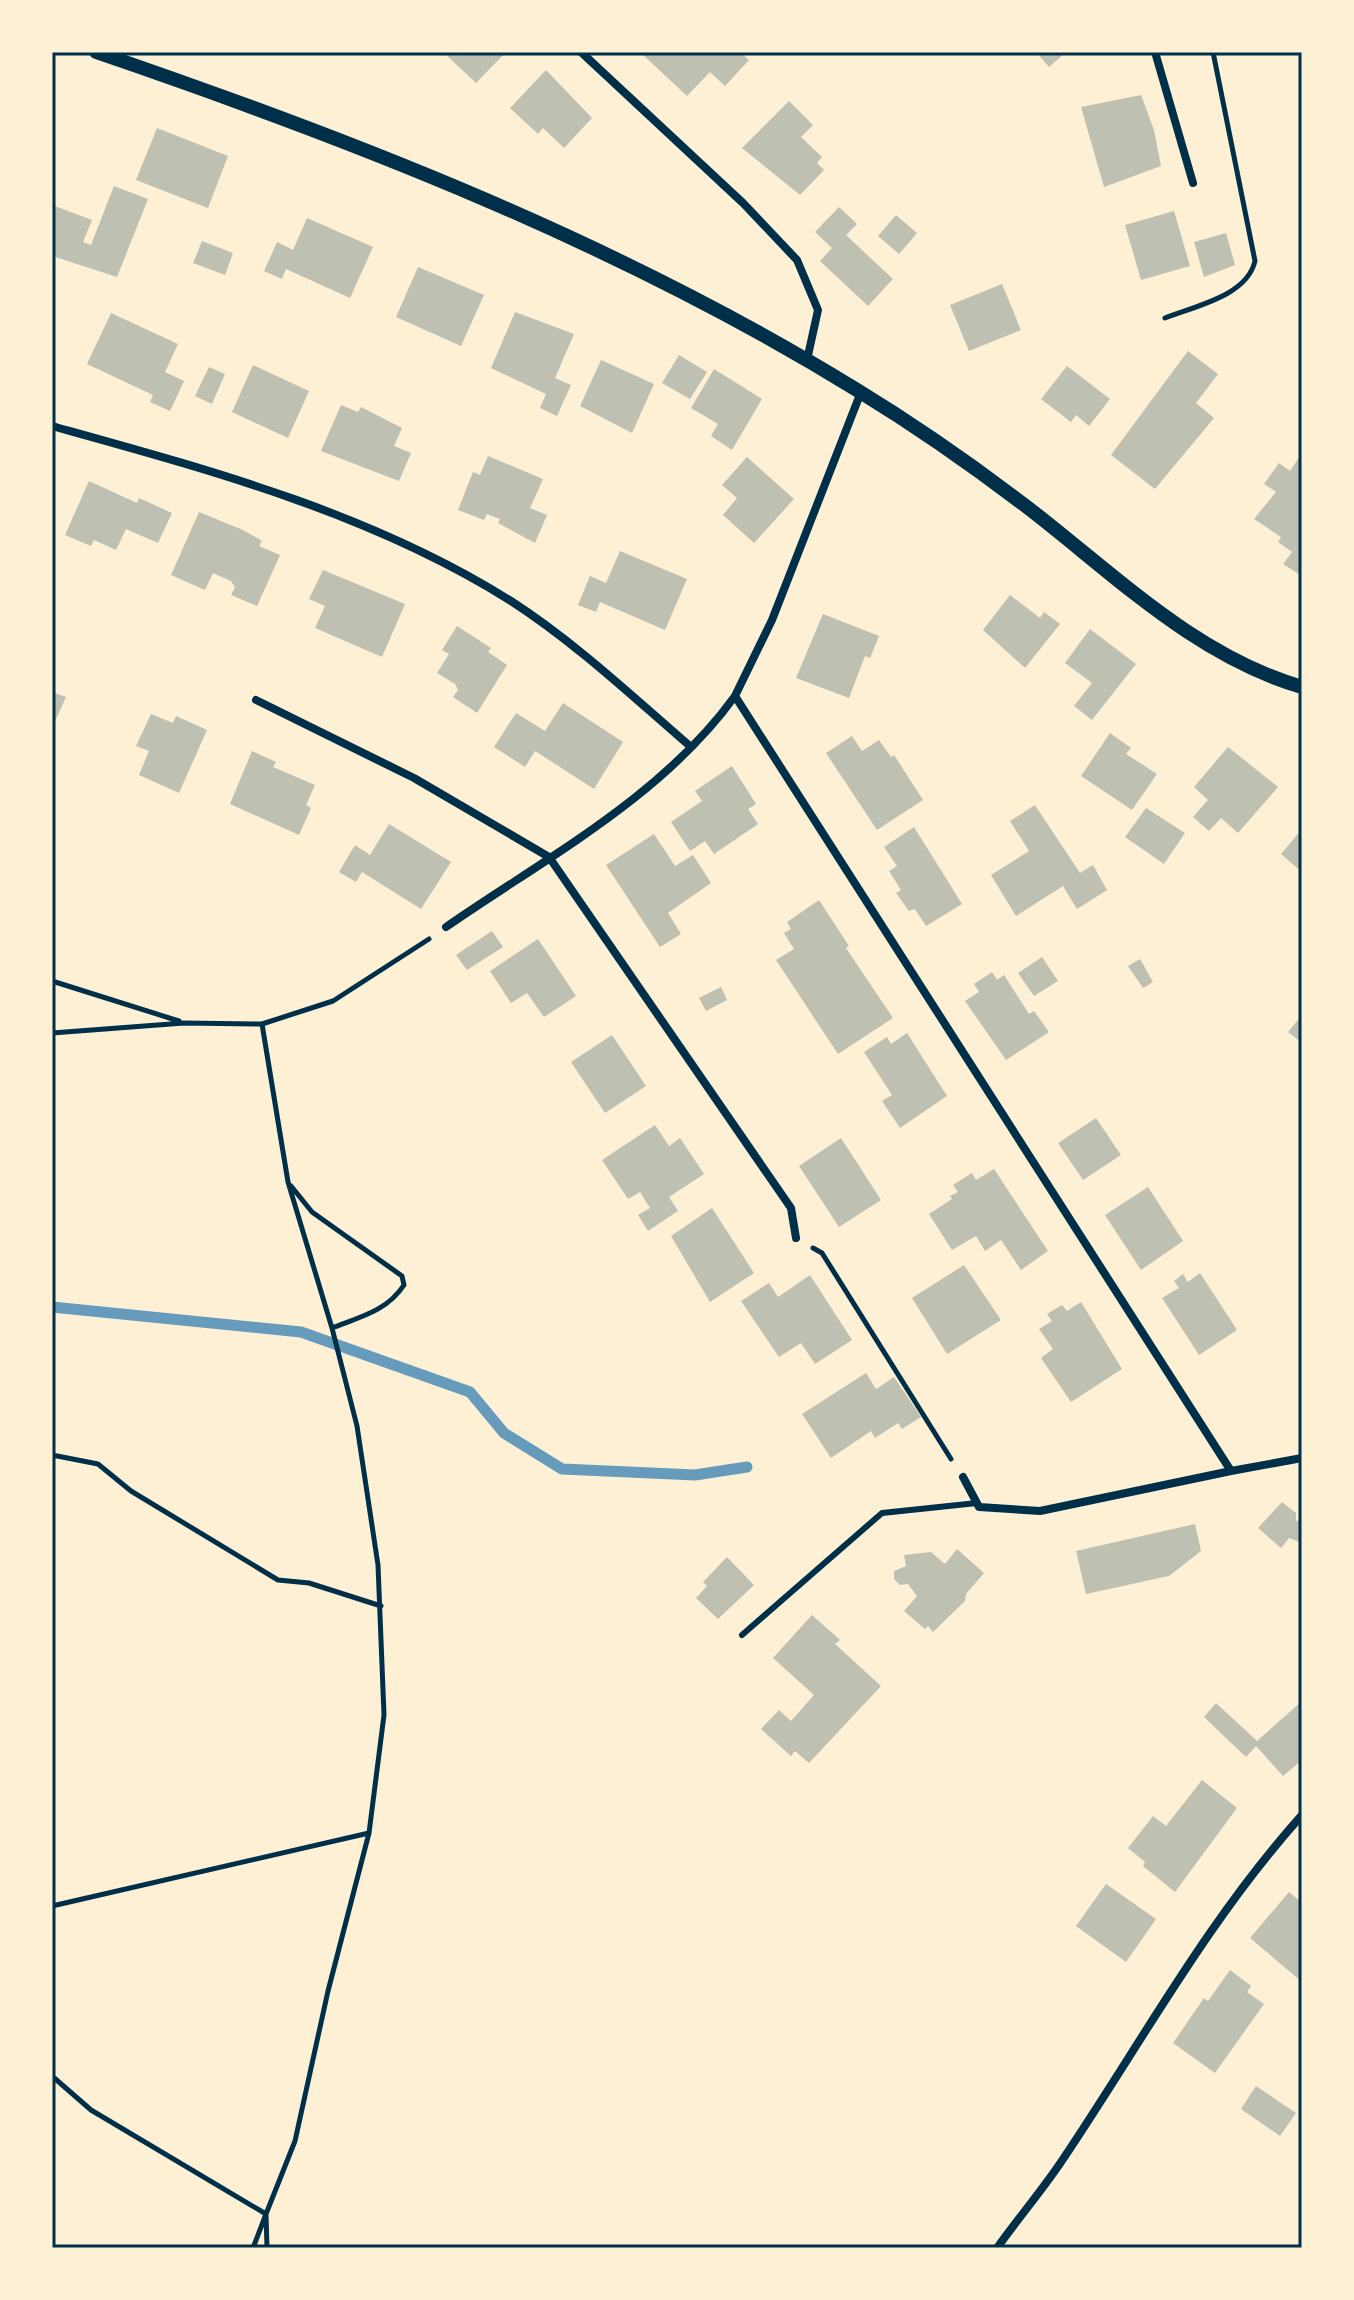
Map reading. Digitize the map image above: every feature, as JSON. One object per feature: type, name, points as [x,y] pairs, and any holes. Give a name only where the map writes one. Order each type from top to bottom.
[{"type":"street","points":[[96,52],[423,172],[572,238],[807,360],[937,441],[1190,633],[1222,654],[1302,687]]},
{"type":"street","points":[[581,52],[743,203],[797,260],[818,310],[807,360]]},
{"type":"street","points":[[1155,52],[1193,183]]},
{"type":"street","points":[[446,927],[630,804],[691,747],[735,696],[772,620],[861,392]]},
{"type":"street","points":[[52,426],[194,465],[281,494],[431,556],[513,602],[558,634],[691,747]]},
{"type":"street","points":[[735,696],[1231,1471]]},
{"type":"street","points":[[256,700],[414,778],[549,857],[791,1208],[796,1238]]},
{"type":"street","points":[[963,1477],[979,1507],[1040,1511],[1302,1458]]},
{"type":"street","points":[[997,2248],[1058,2166],[1227,1906],[1253,1870],[1302,1815]]},
{"type":"lane","points":[[742,1635],[882,1513],[977,1503]]},
{"type":"path","points":[[1165,318],[1240,286],[1252,272],[1255,261],[1213,52]]},
{"type":"path","points":[[52,1033],[184,1023],[262,1024],[337,1000],[446,927]]},
{"type":"path","points":[[52,981],[184,1023]]},
{"type":"path","points":[[253,2248],[295,2141],[328,1991],[369,1833],[384,1715],[381,1606],[357,1426],[332,1328],[288,1182],[262,1024]]},
{"type":"path","points":[[288,1182],[312,1212],[402,1276],[404,1285],[395,1299],[376,1312],[332,1328]]},
{"type":"path","points":[[822,1253],[963,1477]]},
{"type":"path","points":[[52,1455],[98,1464],[131,1491],[278,1580],[309,1583],[381,1606]]},
{"type":"path","points":[[52,1906],[369,1833]]},
{"type":"path","points":[[52,2076],[91,2110],[266,2214]]},
{"type":"path","points":[[266,2214],[267,2248]]},
{"type":"building","points":[[443,52],[506,52],[476,83]]},
{"type":"building","points":[[640,52],[740,52],[749,60],[725,86],[710,72],[687,96]]},
{"type":"building","points":[[1036,52],[1066,52],[1049,67]]},
{"type":"building","points":[[546,70],[592,118],[564,148],[543,128],[538,134],[510,108]]},
{"type":"building","points":[[1141,95],[1154,130],[1161,166],[1104,187],[1081,107]]},
{"type":"building","points":[[789,101],[813,125],[801,137],[822,157],[817,163],[824,170],[800,195],[742,148]]},
{"type":"building","points":[[157,128],[228,156],[208,208],[136,180]]},
{"type":"building","points":[[114,186],[148,199],[117,277],[52,256],[52,205],[92,220],[83,242],[91,245]]},
{"type":"building","points":[[839,207],[857,224],[846,235],[893,279],[868,306],[820,261],[832,248],[815,232]]},
{"type":"building","points":[[1174,211],[1190,266],[1141,280],[1125,225]]},
{"type":"building","points":[[896,215],[917,233],[899,254],[878,236]]},
{"type":"building","points":[[307,218],[373,247],[350,298],[286,269],[282,279],[264,271],[277,242],[293,250]]},
{"type":"building","points":[[1226,233],[1235,265],[1204,277],[1194,242]]},
{"type":"building","points":[[202,241],[233,253],[225,275],[193,263]]},
{"type":"building","points":[[418,267],[484,295],[461,346],[396,317]]},
{"type":"building","points":[[1002,284],[1021,330],[969,351],[950,305]]},
{"type":"building","points":[[515,312],[574,334],[555,378],[571,385],[557,416],[540,408],[546,394],[491,368]]},
{"type":"building","points":[[111,313],[178,344],[165,372],[184,381],[170,411],[150,402],[153,395],[87,364]]},
{"type":"building","points":[[1188,351],[1218,374],[1196,403],[1214,418],[1155,489],[1111,455]]},
{"type":"building","points":[[679,355],[707,372],[690,399],[662,383]]},
{"type":"building","points":[[601,360],[654,384],[632,433],[580,406]]},
{"type":"building","points":[[253,365],[309,391],[288,438],[232,412]]},
{"type":"building","points":[[1067,366],[1110,399],[1089,426],[1076,415],[1071,422],[1041,399]]},
{"type":"building","points":[[209,367],[225,374],[212,404],[195,396]]},
{"type":"building","points":[[714,369],[762,399],[732,450],[711,436],[718,424],[691,408]]},
{"type":"building","points":[[341,405],[358,412],[361,407],[402,428],[394,446],[411,453],[399,481],[321,451]]},
{"type":"building","points":[[1302,453],[1302,576],[1283,564],[1292,552],[1278,542],[1281,537],[1254,519],[1276,492],[1264,484],[1279,463],[1290,471]]},
{"type":"building","points":[[488,456],[543,479],[530,508],[547,515],[535,543],[498,523],[500,519],[487,514],[484,520],[458,510],[473,472],[480,475]]},
{"type":"building","points":[[747,457],[794,499],[754,543],[723,515],[737,498],[722,485]]},
{"type":"building","points":[[89,481],[137,503],[139,498],[172,513],[158,543],[126,529],[116,550],[94,540],[91,546],[65,535]]},
{"type":"building","points":[[199,512],[243,530],[262,541],[259,546],[280,555],[257,606],[231,595],[235,587],[231,581],[213,573],[205,590],[171,575]]},
{"type":"building","points":[[620,551],[687,579],[665,630],[600,602],[596,612],[578,605],[590,576],[606,583]]},
{"type":"building","points":[[323,570],[405,604],[382,657],[315,628],[325,606],[309,599]]},
{"type":"building","points":[[1010,595],[1040,618],[1044,612],[1060,624],[1025,668],[983,630]]},
{"type":"building","points":[[823,614],[879,636],[870,658],[865,656],[849,698],[796,678]]},
{"type":"building","points":[[457,626],[491,648],[488,652],[507,665],[477,713],[453,697],[458,690],[455,684],[437,673],[449,654],[442,650]]},
{"type":"building","points":[[1090,629],[1136,664],[1092,720],[1074,706],[1092,683],[1065,663]]},
{"type":"building","points":[[52,692],[66,697],[52,728]]},
{"type":"building","points":[[563,703],[623,742],[594,789],[535,751],[525,767],[494,747],[516,713],[545,731]]},
{"type":"building","points":[[151,714],[173,723],[176,716],[207,730],[179,793],[139,775],[149,751],[136,746]]},
{"type":"building","points":[[1110,733],[1131,748],[1126,754],[1157,774],[1132,810],[1081,776]]},
{"type":"building","points":[[852,736],[862,751],[879,740],[891,757],[894,755],[923,800],[877,830],[826,753]]},
{"type":"building","points":[[1228,747],[1278,787],[1238,833],[1221,818],[1209,831],[1193,817],[1208,800],[1194,787]]},
{"type":"building","points":[[252,751],[276,762],[273,767],[315,785],[306,805],[311,808],[299,835],[230,804]]},
{"type":"building","points":[[732,766],[756,804],[748,809],[758,824],[714,854],[705,841],[690,851],[671,822],[702,801],[695,791]]},
{"type":"building","points":[[1035,805],[1080,873],[1093,865],[1107,890],[1077,909],[1063,886],[1016,916],[991,875],[1029,851],[1010,821]]},
{"type":"building","points":[[1146,808],[1185,833],[1164,864],[1125,837]]},
{"type":"building","points":[[389,824],[451,862],[421,909],[362,872],[356,882],[339,872],[355,845],[370,855]]},
{"type":"building","points":[[914,827],[962,904],[926,926],[915,909],[909,911],[896,893],[901,890],[889,871],[897,866],[884,847]]},
{"type":"building","points":[[1302,829],[1302,872],[1281,854]]},
{"type":"building","points":[[654,834],[675,866],[693,855],[711,883],[668,913],[681,934],[660,947],[606,865]]},
{"type":"building","points":[[819,900],[849,946],[846,948],[893,1018],[838,1054],[776,960],[794,949],[784,933],[791,929],[787,922]]},
{"type":"building","points":[[492,931],[503,947],[467,970],[456,955]]},
{"type":"building","points":[[538,939],[576,996],[544,1017],[527,993],[511,1003],[490,971]]},
{"type":"building","points":[[1042,957],[1058,981],[1034,996],[1018,973]]},
{"type":"building","points":[[1140,959],[1153,982],[1143,988],[1128,966]]},
{"type":"building","points":[[992,972],[997,980],[1004,975],[1029,1014],[1034,1011],[1049,1032],[1006,1060],[965,1001],[979,992],[974,984]]},
{"type":"building","points":[[721,987],[727,1000],[706,1011],[699,998]]},
{"type":"building","points":[[1302,1015],[1302,1043],[1288,1032]]},
{"type":"building","points":[[907,1033],[947,1096],[900,1128],[882,1101],[892,1095],[864,1052],[887,1037],[891,1044]]},
{"type":"building","points":[[612,1035],[646,1086],[605,1113],[571,1062]]},
{"type":"building","points":[[1096,1118],[1121,1155],[1083,1180],[1058,1143]]},
{"type":"building","points":[[655,1125],[669,1146],[680,1138],[704,1174],[669,1197],[678,1211],[648,1231],[638,1215],[650,1208],[640,1192],[628,1199],[602,1160]]},
{"type":"building","points":[[841,1138],[881,1200],[839,1227],[799,1166]]},
{"type":"building","points":[[994,1169],[1048,1251],[1021,1270],[1001,1240],[985,1251],[976,1236],[952,1250],[929,1214],[958,1192],[953,1185],[972,1173],[976,1180]]},
{"type":"building","points":[[1148,1187],[1183,1241],[1141,1270],[1105,1215]]},
{"type":"building","points":[[712,1208],[754,1273],[710,1302],[671,1236]]},
{"type":"building","points":[[964,1265],[1001,1320],[947,1354],[912,1298]]},
{"type":"building","points":[[1200,1273],[1237,1330],[1199,1355],[1162,1298],[1179,1288],[1174,1281],[1183,1274],[1188,1282]]},
{"type":"building","points":[[810,1275],[852,1340],[815,1364],[801,1343],[779,1357],[741,1301],[769,1283],[778,1297]]},
{"type":"building","points":[[1081,1302],[1122,1369],[1071,1402],[1041,1358],[1053,1349],[1039,1329],[1052,1321],[1047,1314],[1062,1305],[1067,1311]]},
{"type":"building","points":[[866,1373],[876,1389],[894,1377],[921,1417],[902,1429],[898,1423],[875,1438],[871,1431],[831,1458],[802,1414]]},
{"type":"building","points":[[1282,1502],[1296,1513],[1296,1521],[1302,1520],[1302,1543],[1289,1538],[1281,1548],[1258,1528]]},
{"type":"building","points":[[1195,1524],[1201,1551],[1169,1576],[1086,1594],[1076,1551]]},
{"type":"building","points":[[957,1549],[984,1573],[966,1594],[965,1601],[933,1632],[904,1611],[917,1596],[908,1584],[900,1585],[894,1579],[894,1571],[906,1566],[904,1555],[931,1552],[945,1564]]},
{"type":"building","points":[[727,1557],[754,1585],[718,1619],[696,1598],[707,1586],[703,1582]]},
{"type":"building","points":[[812,1615],[840,1640],[835,1644],[881,1686],[809,1763],[795,1751],[791,1756],[761,1729],[779,1710],[791,1721],[814,1695],[773,1658]]},
{"type":"building","points":[[1302,1701],[1302,1760],[1283,1776],[1256,1746],[1246,1757],[1204,1717],[1216,1703],[1257,1741]]},
{"type":"building","points":[[1202,1780],[1237,1808],[1175,1892],[1143,1866],[1145,1862],[1128,1848],[1153,1816],[1166,1826]]},
{"type":"building","points":[[1106,1884],[1156,1919],[1126,1962],[1076,1926]]},
{"type":"building","points":[[1289,1892],[1302,1903],[1302,1982],[1250,1938]]},
{"type":"building","points":[[1230,1970],[1251,1986],[1247,1992],[1264,2004],[1215,2073],[1173,2043],[1204,1998],[1208,2001]]},
{"type":"building","points":[[1256,2086],[1296,2113],[1280,2136],[1241,2109]]},
{"type":"waterway","points":[[52,1307],[301,1332],[470,1392],[504,1433],[562,1469],[695,1475],[747,1467]]}]
